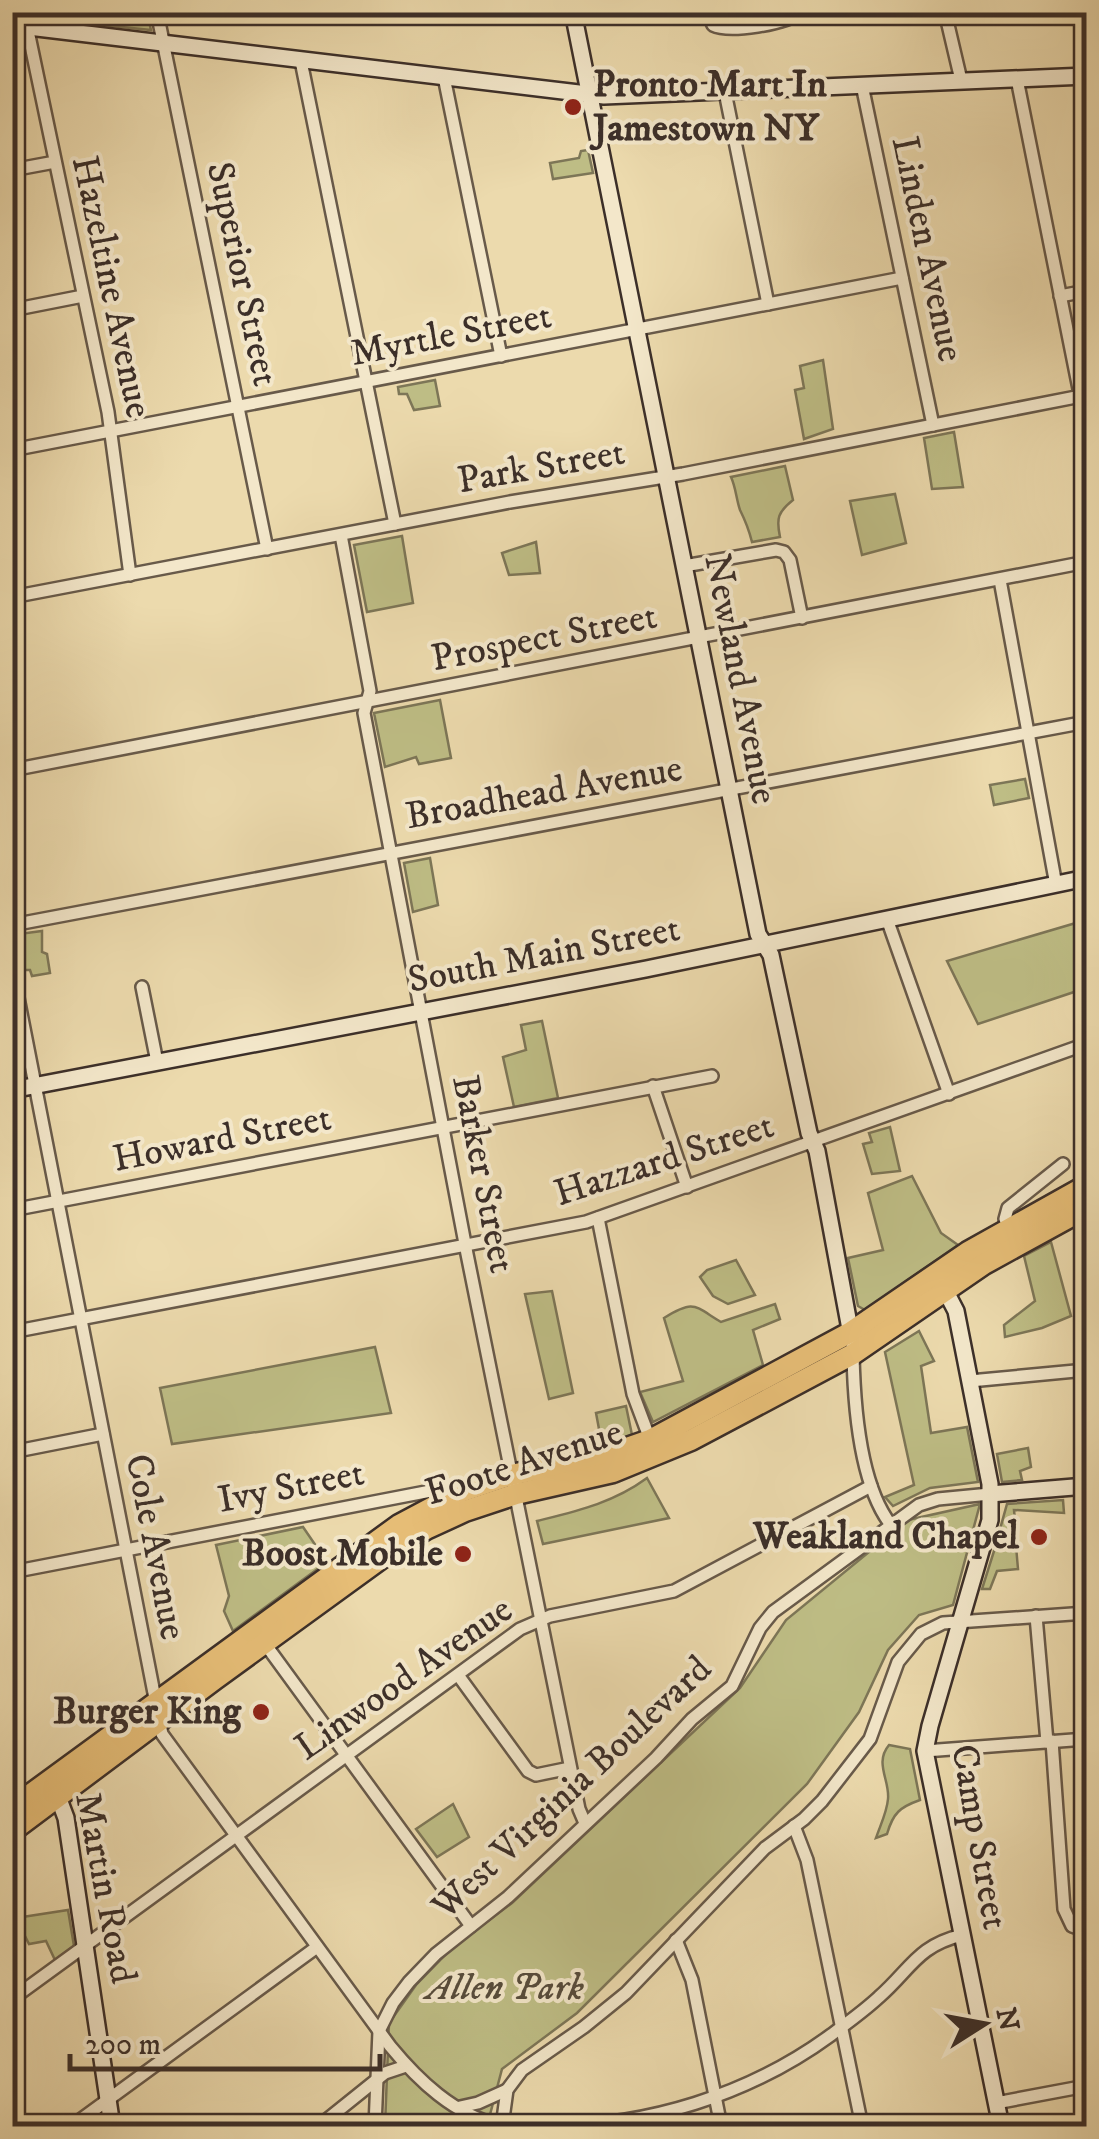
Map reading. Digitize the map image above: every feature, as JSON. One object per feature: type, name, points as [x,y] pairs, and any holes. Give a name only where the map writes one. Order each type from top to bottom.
[{"type":"highway","name":"Foote Avenue","points":[[12,1831],[55,1788],[260,1636],[384,1536],[463,1492],[613,1472],[940,1282],[1086,1186]]},
{"type":"highway","name":"Foote Avenue","points":[[1014,1235],[1086,1208]]},
{"type":"highway","name":"Foote Avenue","points":[[654,1448],[852,1354],[940,1282]]},
{"type":"highway","name":"Foote Avenue","points":[[260,1636],[410,1539],[514,1485]]},
{"type":"highway","name":"Foote Avenue","points":[[12,1808],[55,1788]]},
{"type":"street","points":[[65,32],[70,12]]},
{"type":"street","name":"Superior Street","points":[[157,12],[267,549]]},
{"type":"street","name":"Newland Avenue","points":[[573,12],[758,934],[771,955],[814,1142],[852,1332],[852,1354]]},
{"type":"street","points":[[708,16],[716,27],[728,30],[795,18],[800,12]]},
{"type":"street","points":[[945,12],[961,80]]},
{"type":"street","points":[[21,22],[65,32],[588,95],[1086,76]]},
{"type":"street","name":"Hazeltine Avenue","points":[[21,22],[55,162],[111,431],[130,575]]},
{"type":"street","points":[[301,61],[395,524]]},
{"type":"street","points":[[444,78],[501,356]]},
{"type":"street","points":[[1017,79],[1086,424]]},
{"type":"street","name":"Linden Avenue","points":[[862,84],[933,425]]},
{"type":"street","points":[[724,92],[768,304]]},
{"type":"street","points":[[12,170],[55,162]]},
{"type":"street","name":"Myrtle Street","points":[[12,450],[902,278]]},
{"type":"street","points":[[1060,296],[1086,291]]},
{"type":"street","points":[[12,310],[83,296]]},
{"type":"street","name":"Park Street","points":[[12,596],[1080,396]]},
{"type":"street","name":"Barker Street","points":[[342,535],[370,691],[364,713],[540,1620],[585,1823]]},
{"type":"street","points":[[684,566],[776,550],[784,552],[790,560],[802,618]]},
{"type":"street","name":"Prospect Street","points":[[12,770],[1086,562]]},
{"type":"street","points":[[1000,580],[1056,885]]},
{"type":"street","name":"Broadhead Avenue","points":[[12,925],[1086,722]]},
{"type":"street","name":"South Main Street","points":[[12,1090],[765,945],[1086,878]]},
{"type":"street","points":[[887,919],[949,1094]]},
{"type":"street","name":"Cole Avenue","points":[[12,967],[162,1734],[406,2066],[432,2090],[502,2126]]},
{"type":"street","points":[[142,986],[157,1062]]},
{"type":"street","name":"Hazzard Street","points":[[12,1332],[598,1218],[1086,1044]]},
{"type":"street","name":"Howard Street","points":[[12,1210],[712,1076]]},
{"type":"street","points":[[653,1086],[687,1188]]},
{"type":"street","points":[[1014,1235],[1005,1219],[1008,1208],[1063,1164]]},
{"type":"street","points":[[598,1218],[633,1394],[654,1448]]},
{"type":"street","name":"Camp Street","points":[[940,1282],[956,1311],[990,1494],[990,1520],[926,1751],[1001,2126]]},
{"type":"street","points":[[852,1354],[870,1486],[891,1525]]},
{"type":"street","points":[[970,1381],[1086,1370]]},
{"type":"street","points":[[12,1452],[102,1434]]},
{"type":"street","name":"Linwood Avenue","points":[[12,1999],[520,1629],[540,1620],[674,1591],[870,1486]]},
{"type":"street","points":[[990,1494],[1086,1486]]},
{"type":"street","name":"Ivy Street","points":[[12,1572],[440,1489],[463,1492]]},
{"type":"street","name":"West Virginia Boulevard","points":[[374,2126],[380,2031],[393,2003],[436,1954],[508,1897],[656,1758],[692,1718],[732,1686],[772,1612],[919,1505],[931,1500],[990,1494]]},
{"type":"street","points":[[460,2107],[507,2090],[522,2070],[626,1992],[765,1848],[822,1800],[870,1739],[893,1673],[905,1651],[936,1625],[1086,1612]]},
{"type":"street","points":[[1036,1616],[1064,1909],[1072,1926],[1086,1931]]},
{"type":"street","points":[[260,1636],[471,1926]]},
{"type":"street","points":[[458,1675],[528,1771],[537,1774],[570,1768]]},
{"type":"street","points":[[926,1751],[1086,1739]]},
{"type":"street","name":"Martin Road","points":[[55,1788],[66,1818],[112,2126]]},
{"type":"street","points":[[794,1826],[807,1860],[862,2126]]},
{"type":"street","points":[[507,2090],[502,2126],[622,2121],[676,2110],[768,2074],[877,1999],[924,1949],[938,1940],[962,1935]]},
{"type":"street","points":[[676,1940],[692,1980],[721,2126]]},
{"type":"street","points":[[72,2126],[317,1947]]},
{"type":"street","points":[[320,2126],[390,2070],[406,2066]]},
{"type":"street","points":[[996,2103],[1086,2086]]},
{"type":"street","points":[[12,2114],[22,2126]]},
{"type":"green space","points":[[96,13],[147,13],[151,30],[80,20]]},
{"type":"green space","points":[[588,150],[593,173],[553,179],[550,163],[579,158],[581,151]]},
{"type":"green space","points":[[823,360],[833,429],[804,439],[795,390],[804,388],[800,366]]},
{"type":"green space","points":[[435,380],[440,406],[414,410],[407,394],[399,394],[398,387]]},
{"type":"green space","points":[[954,432],[963,487],[932,489],[924,438]]},
{"type":"green space","points":[[785,466],[793,500],[779,516],[780,537],[752,542],[731,477]]},
{"type":"green space","points":[[895,494],[906,543],[862,555],[850,501]]},
{"type":"green space","points":[[402,536],[413,603],[367,612],[354,545]]},
{"type":"green space","points":[[536,542],[540,573],[509,575],[502,553]]},
{"type":"green space","points":[[440,700],[451,758],[419,764],[416,757],[385,767],[374,713]]},
{"type":"green space","points":[[1025,779],[1029,798],[994,805],[990,785]]},
{"type":"green space","points":[[430,858],[438,905],[413,912],[404,863]]},
{"type":"green space","points":[[1086,920],[1086,988],[978,1024],[947,961]]},
{"type":"green space","points":[[42,931],[42,952],[47,954],[50,973],[32,976],[30,970],[25,970],[19,934]]},
{"type":"green space","points":[[542,1021],[558,1098],[514,1107],[503,1057],[526,1050],[521,1025]]},
{"type":"green space","points":[[890,1127],[900,1171],[872,1174],[863,1144],[872,1142],[869,1133]]},
{"type":"green space","points":[[912,1176],[941,1233],[958,1245],[865,1310],[858,1306],[848,1258],[883,1250],[868,1193]]},
{"type":"green space","points":[[1051,1242],[1071,1316],[1005,1337],[1004,1325],[1035,1301],[1024,1256]]},
{"type":"green space","points":[[736,1260],[755,1295],[728,1304],[713,1296],[700,1277],[707,1270]]},
{"type":"green space","points":[[552,1291],[573,1393],[549,1399],[525,1294]]},
{"type":"green space","points":[[775,1304],[780,1319],[753,1330],[763,1365],[653,1422],[640,1392],[683,1381],[664,1318],[682,1308],[694,1307],[721,1322]]},
{"type":"green space","points":[[919,1331],[934,1361],[921,1366],[931,1433],[967,1427],[978,1482],[930,1488],[893,1506],[885,1497],[914,1485],[885,1352]]},
{"type":"green space","points":[[375,1347],[391,1413],[172,1444],[160,1388]]},
{"type":"green space","points":[[626,1406],[632,1435],[602,1445],[596,1413]]},
{"type":"green space","points":[[1028,1448],[1031,1467],[1020,1471],[1022,1480],[1002,1482],[997,1454]]},
{"type":"green space","points":[[647,1478],[669,1518],[543,1544],[537,1521],[608,1500]]},
{"type":"green space","points":[[1063,1500],[1064,1513],[1014,1510],[1016,1530],[995,1547],[1007,1504]]},
{"type":"green space","name":"Allen Park","points":[[980,1504],[953,1605],[919,1615],[888,1650],[859,1712],[807,1784],[577,2013],[502,2069],[487,2126],[385,2126],[389,2023],[416,1985],[453,1947],[512,1903],[740,1688],[786,1620],[908,1520]]},
{"type":"green space","points":[[303,1527],[327,1562],[233,1631],[224,1611],[229,1596],[216,1545]]},
{"type":"green space","points":[[1009,1540],[1016,1546],[1018,1569],[997,1571],[990,1589],[982,1589],[994,1551]]},
{"type":"green space","points":[[889,1745],[910,1749],[920,1800],[898,1812],[887,1834],[876,1838],[887,1804],[883,1758]]},
{"type":"green space","points":[[453,1804],[469,1837],[437,1857],[416,1829]]},
{"type":"green space","points":[[68,1910],[74,1946],[55,1960],[46,1941],[29,1944],[16,1918]]},
{"type":"place","name":"Pronto Mart In Jamestown NY","points":[[573,107]]},
{"type":"place","name":"Weakland Chapel","points":[[1039,1537]]},
{"type":"place","name":"Boost Mobile","points":[[463,1554]]},
{"type":"place","name":"Burger King","points":[[261,1712]]}]
